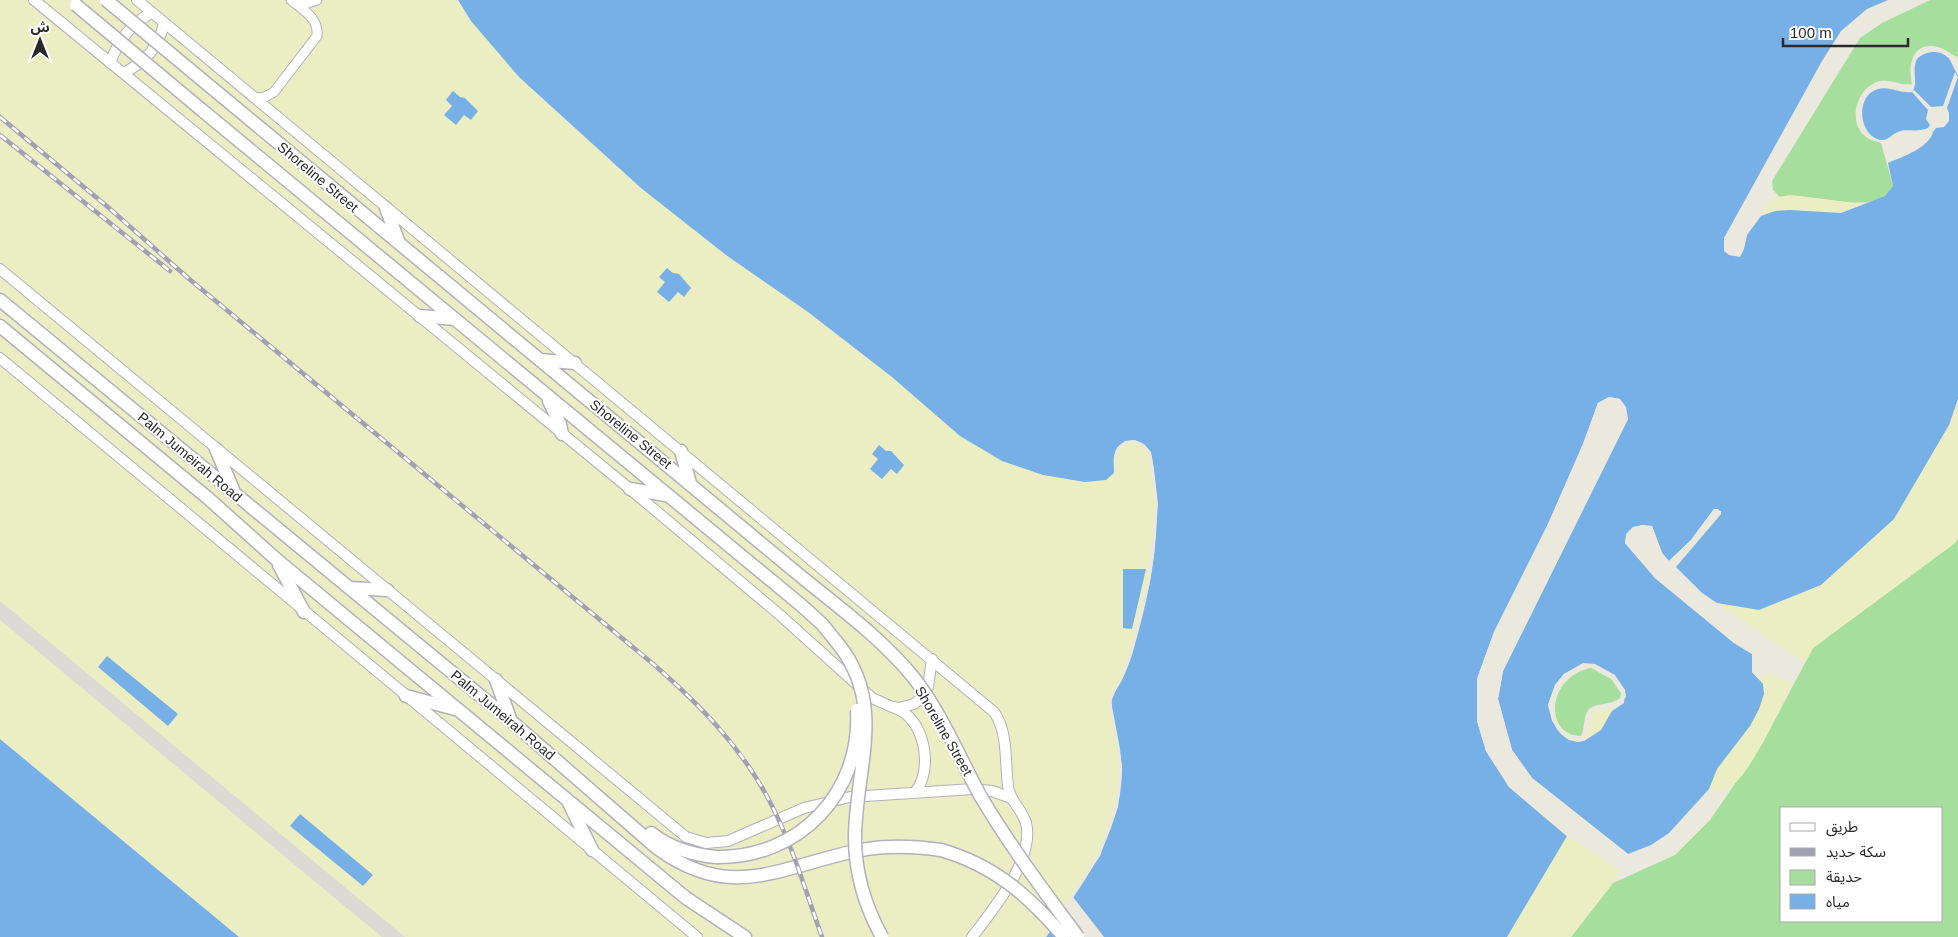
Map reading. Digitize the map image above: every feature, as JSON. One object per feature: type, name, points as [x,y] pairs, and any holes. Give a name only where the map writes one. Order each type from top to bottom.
[{"type":"main road","name":"Shoreline Street","points":[[106,0],[690,482],[879,642],[915,679],[934,708],[973,782],[1004,834],[1078,937]]},
{"type":"main road","name":"Shoreline Street","points":[[73,2],[547,397],[773,581],[812,614],[839,645],[855,671],[864,702],[866,738],[855,823],[855,853],[864,897],[882,937]]},
{"type":"main road","points":[[386,208],[399,243]]},
{"type":"main road","name":"Palm Jumeirah Road","points":[[0,300],[510,721],[666,855],[686,866],[720,876],[743,878],[767,876],[846,853],[878,847],[909,846],[941,850],[972,860],[1002,876],[1032,901],[1064,937]]},
{"type":"main road","points":[[420,316],[455,319]]},
{"type":"main road","name":"Palm Jumeirah Road","points":[[0,326],[208,499],[277,560],[639,859],[700,908],[745,937]]},
{"type":"main road","points":[[540,360],[575,363]]},
{"type":"main road","points":[[547,397],[560,424],[562,434]]},
{"type":"main road","points":[[216,448],[235,494]]},
{"type":"main road","points":[[681,451],[690,482]]},
{"type":"main road","points":[[630,489],[666,495]]},
{"type":"main road","points":[[277,560],[304,612]]},
{"type":"main road","points":[[350,588],[387,590]]},
{"type":"main road","points":[[605,802],[623,811],[667,844],[691,853],[717,857],[754,854],[790,840],[819,815],[842,783],[852,759],[857,720],[855,694],[839,645]]},
{"type":"main road","points":[[496,680],[510,721]]},
{"type":"main road","points":[[406,696],[460,710]]},
{"type":"main road","points":[[566,799],[592,850]]},
{"type":"street","points":[[34,0],[630,489],[780,615],[872,698],[910,716],[920,732],[924,774],[921,784],[915,792]]},
{"type":"street","points":[[137,0],[979,698],[999,719],[1003,732],[1008,790],[1026,823],[1027,843],[1025,853],[1005,889],[972,937]]},
{"type":"street","points":[[293,2],[309,3],[317,0]]},
{"type":"street","points":[[254,98],[265,97],[274,92],[315,40],[317,31],[315,22],[293,2]]},
{"type":"street","points":[[110,63],[118,45],[129,30],[151,13]]},
{"type":"street","points":[[124,73],[143,62],[157,44],[164,23]]},
{"type":"street","points":[[0,269],[675,830],[696,840],[706,842],[728,841],[789,814],[835,800],[915,792],[973,789],[992,791],[1011,798]]},
{"type":"street","points":[[0,358],[697,937]]},
{"type":"street","points":[[892,707],[907,706],[920,699],[928,687],[932,660]]},
{"type":"green space","points":[[1930,0],[1958,0],[1958,57],[1941,48],[1924,47],[1919,50],[1912,61],[1912,84],[1880,81],[1873,84],[1862,94],[1856,109],[1857,125],[1861,132],[1868,138],[1881,143],[1893,186],[1885,196],[1874,201],[1859,203],[1808,197],[1780,197],[1773,190],[1772,181],[1860,38],[1882,23]]},
{"type":"green space","points":[[1958,538],[1958,937],[1571,937],[1613,883],[1675,855],[1710,820],[1761,746],[1813,648],[1955,543]]},
{"type":"green space","points":[[1591,668],[1611,679],[1621,693],[1620,698],[1616,700],[1589,709],[1581,736],[1569,733],[1561,727],[1556,717],[1555,705],[1558,693],[1565,682],[1576,674]]},
{"type":"sand","points":[[0,0],[458,0],[547,104],[641,188],[726,255],[808,312],[892,377],[960,436],[1002,461],[1043,475],[1085,482],[1114,473],[1115,455],[1123,444],[1135,440],[1151,452],[1158,499],[1155,550],[1141,616],[1122,681],[1113,693],[1121,765],[1117,807],[1112,825],[1097,859],[1078,891],[1046,937],[239,937],[0,739]]},
{"type":"sand","points":[[1790,195],[1863,204],[1838,212],[1787,212],[1761,216],[1771,199]]},
{"type":"sand","points":[[1958,399],[1958,538],[1955,543],[1813,648],[1805,663],[1717,603],[1759,610],[1821,585],[1894,519],[1949,425]]},
{"type":"sand","points":[[1767,675],[1777,676],[1793,684],[1746,770],[1729,788],[1717,791],[1709,789],[1718,768],[1758,711],[1763,688],[1758,678]]},
{"type":"sand","points":[[1614,709],[1601,730],[1584,741],[1593,713],[1596,710]]},
{"type":"sand","points":[[1567,836],[1620,870],[1613,883],[1571,937],[1507,937]]},
{"type":"shaded area","points":[[0,601],[405,937],[382,937],[342,904],[0,620]]},
{"type":"water","points":[[458,0],[1888,0],[1867,9],[1841,31],[1822,61],[1724,238],[1724,251],[1729,255],[1740,257],[1747,235],[1761,216],[1775,211],[1841,213],[1885,196],[1893,186],[1888,163],[1921,147],[1933,132],[1928,128],[1902,131],[1884,140],[1873,137],[1864,124],[1862,115],[1866,99],[1871,93],[1882,88],[1912,92],[1915,85],[1915,63],[1917,59],[1929,52],[1938,52],[1947,56],[1958,75],[1958,399],[1949,425],[1894,519],[1821,585],[1759,610],[1717,603],[1702,593],[1675,567],[1721,514],[1721,511],[1714,509],[1691,540],[1669,561],[1662,553],[1652,526],[1637,526],[1630,530],[1625,543],[1655,578],[1734,643],[1752,654],[1752,672],[1763,684],[1764,694],[1750,726],[1717,769],[1709,789],[1669,833],[1651,845],[1628,854],[1532,778],[1512,750],[1498,699],[1503,671],[1628,419],[1620,399],[1609,397],[1598,403],[1583,444],[1548,524],[1494,632],[1477,679],[1477,721],[1486,751],[1509,787],[1567,836],[1507,937],[1046,937],[1097,859],[1115,817],[1120,795],[1122,771],[1112,700],[1132,655],[1153,565],[1157,519],[1153,461],[1150,453],[1139,442],[1126,441],[1118,447],[1115,453],[1114,473],[1106,480],[1085,482],[1043,475],[1002,461],[960,436],[892,377],[808,312],[726,255],[641,188],[519,77],[471,21]],"holes":[[[1583,664],[1597,666],[1612,675],[1625,690],[1624,703],[1612,711],[1601,730],[1584,741],[1569,740],[1556,728],[1548,705],[1555,685],[1564,674]]]},
{"type":"water","points":[[453,91],[460,97],[465,98],[478,111],[471,120],[464,115],[456,125],[444,115],[452,106],[446,100]]},
{"type":"water","points":[[667,268],[673,273],[679,274],[691,288],[684,297],[678,292],[669,302],[657,292],[665,282],[659,277]]},
{"type":"water","points":[[879,445],[886,451],[891,451],[904,465],[897,474],[891,469],[882,479],[870,469],[878,459],[872,454]]},
{"type":"water","points":[[1123,569],[1146,569],[1132,629],[1123,628]]},
{"type":"water","points":[[107,656],[178,714],[168,726],[98,667]]},
{"type":"water","points":[[0,739],[239,937],[0,937]]},
{"type":"water","points":[[300,814],[373,875],[363,886],[290,826]]},
{"type":"pier","points":[[1955,72],[1958,77],[1947,108],[1949,121],[1944,127],[1936,128],[1933,132],[1928,128],[1930,125],[1926,119],[1928,110],[1912,92],[1914,90],[1931,107],[1943,106]]},
{"type":"pier","points":[[1609,397],[1620,399],[1626,407],[1628,419],[1503,671],[1498,699],[1512,750],[1532,778],[1628,854],[1628,856],[1554,801],[1530,779],[1510,751],[1495,699],[1501,670],[1625,419],[1623,408],[1619,401],[1609,399],[1600,405],[1586,445],[1550,525],[1496,633],[1479,680],[1480,721],[1488,750],[1511,786],[1569,834],[1569,838],[1509,787],[1486,751],[1477,721],[1477,679],[1494,632],[1548,524],[1583,444],[1598,403]]},
{"type":"pier","points":[[1135,440],[1144,444],[1151,452],[1154,469],[1158,504],[1154,554],[1150,582],[1131,657],[1111,701],[1122,770],[1118,807],[1100,856],[1073,897],[1104,937],[1060,937],[1053,928],[1044,937],[1098,854],[1115,806],[1119,770],[1118,749],[1109,701],[1129,656],[1147,582],[1156,505],[1148,453],[1142,446],[1135,442],[1126,444],[1119,449],[1116,458],[1115,475],[1114,473],[1114,457],[1117,448],[1125,441]]},
{"type":"pier","points":[[1714,509],[1718,509],[1721,514],[1676,567],[1702,593],[1721,607],[1701,595],[1673,567],[1718,513],[1717,511],[1693,542],[1670,564],[1660,555],[1650,529],[1634,530],[1629,535],[1628,542],[1657,576],[1735,641],[1754,652],[1755,671],[1760,677],[1758,678],[1752,672],[1752,654],[1734,643],[1655,578],[1625,543],[1626,534],[1633,527],[1642,525],[1652,526],[1662,553],[1669,561],[1691,540]]},
{"type":"pier","points":[[1583,663],[1595,664],[1615,675],[1625,690],[1626,697],[1618,707],[1611,709],[1622,701],[1623,691],[1613,677],[1595,667],[1584,666],[1565,676],[1552,696],[1552,713],[1558,727],[1570,738],[1578,740],[1587,737],[1584,741],[1578,742],[1569,740],[1561,734],[1552,721],[1548,705],[1555,685],[1564,674]]},
{"type":"railway","points":[[0,117],[109,208],[188,278],[652,663],[686,694],[732,744],[746,762],[770,802],[792,851],[822,937]]},
{"type":"railway","points":[[0,135],[170,271]]}]
